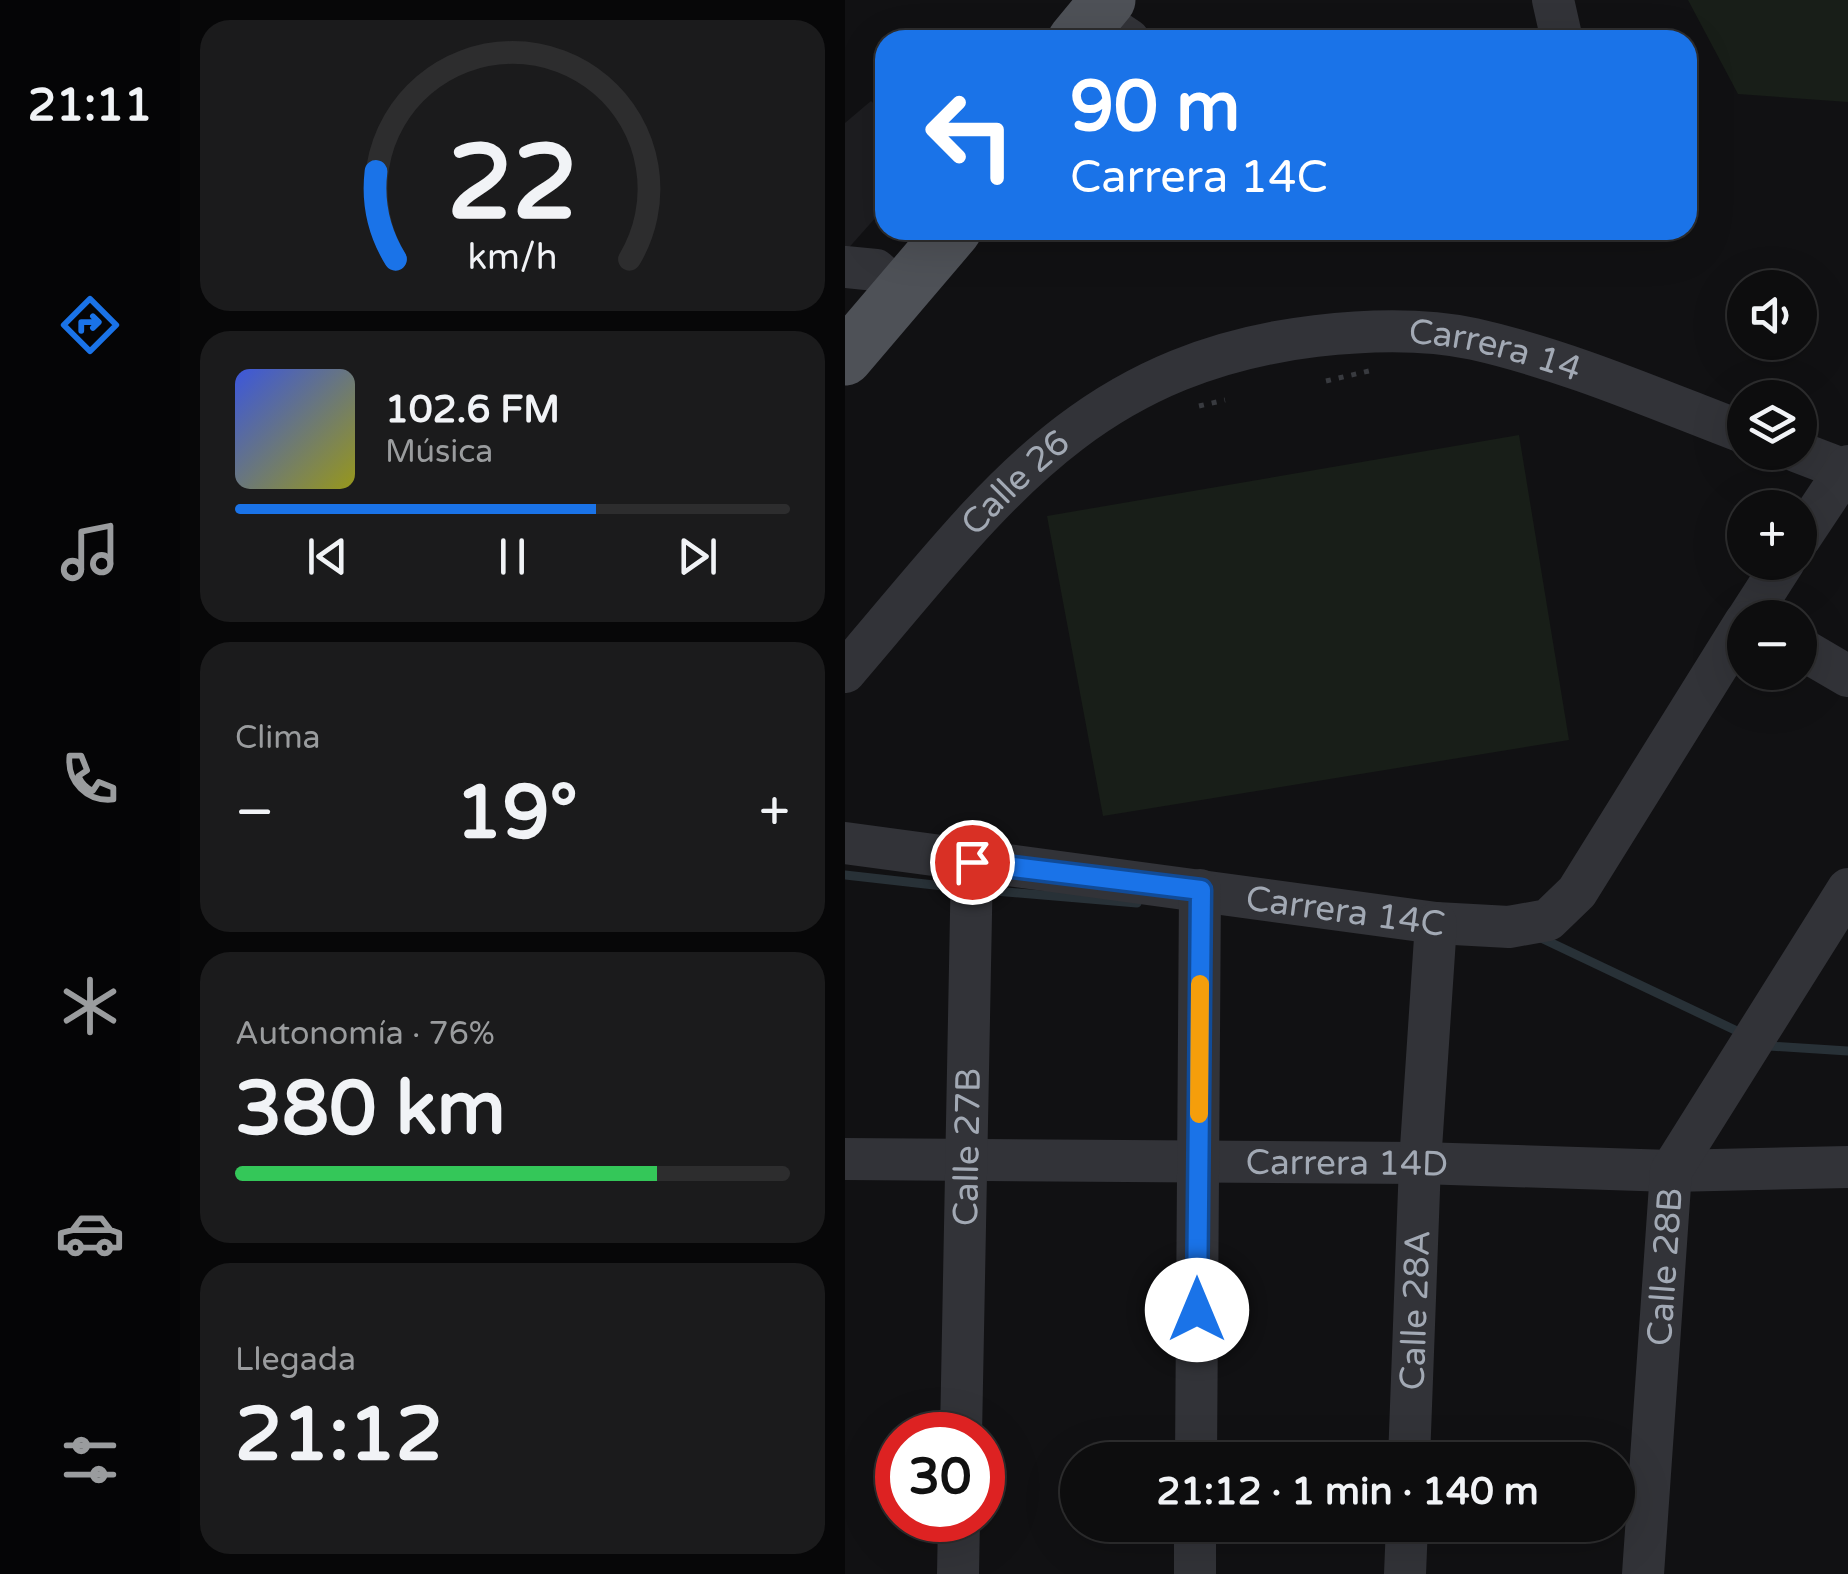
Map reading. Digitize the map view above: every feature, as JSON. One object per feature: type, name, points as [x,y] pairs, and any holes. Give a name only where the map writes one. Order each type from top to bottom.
[{"type":"main road","points":[[845,358],[876,273],[936,240]]},
{"type":"street","points":[[1553,0],[1560,30]]},
{"type":"street","name":"Carrera 14","points":[[1231,351],[1343,333],[1410,331],[1469,338],[1536,354],[1727,426]]},
{"type":"street","name":"Calle 26","points":[[845,672],[975,522],[1075,426],[1135,389],[1231,351]]},
{"type":"street","points":[[1817,458],[1847,468],[1817,513]]},
{"type":"street","name":"Carrera 14C","points":[[845,843],[1436,923],[1509,927],[1549,920],[1577,892],[1727,650]]},
{"type":"street","points":[[1817,658],[1848,676]]},
{"type":"street","name":"Calle 27B","points":[[962,1412],[972,862]]},
{"type":"street","name":"Calle 28B","points":[[1643,1574],[1671,1172],[1848,889]]},
{"type":"street","points":[[1196,1442],[1201,890]]},
{"type":"street","name":"Calle 28A","points":[[1410,1442],[1420,1162],[1436,923]]},
{"type":"street","name":"Carrera 14D","points":[[845,1160],[1420,1162],[1671,1172],[1848,1167]]},
{"type":"street","points":[[958,1574],[959,1542]]},
{"type":"street","points":[[1195,1542],[1195,1574]]},
{"type":"street","points":[[1405,1574],[1406,1542]]},
{"type":"shaded area","points":[[1688,0],[1848,0],[1848,102],[1738,94]]},
{"type":"shaded area","points":[[871,101],[875,105],[875,218],[845,252],[845,123]]},
{"type":"shaded area","points":[[1519,435],[1569,740],[1103,816],[1047,516]]},
{"type":"waterway","points":[[845,875],[961,888]]},
{"type":"waterway","points":[[983,890],[1137,903]]},
{"type":"waterway","points":[[1539,937],[1737,1031]]},
{"type":"waterway","points":[[1769,1046],[1848,1051]]},
{"type":"slow traffic","points":[[1199,1114],[1200,984]]},
{"type":"route","points":[[972,862],[1201,890],[1197,1310]]}]
